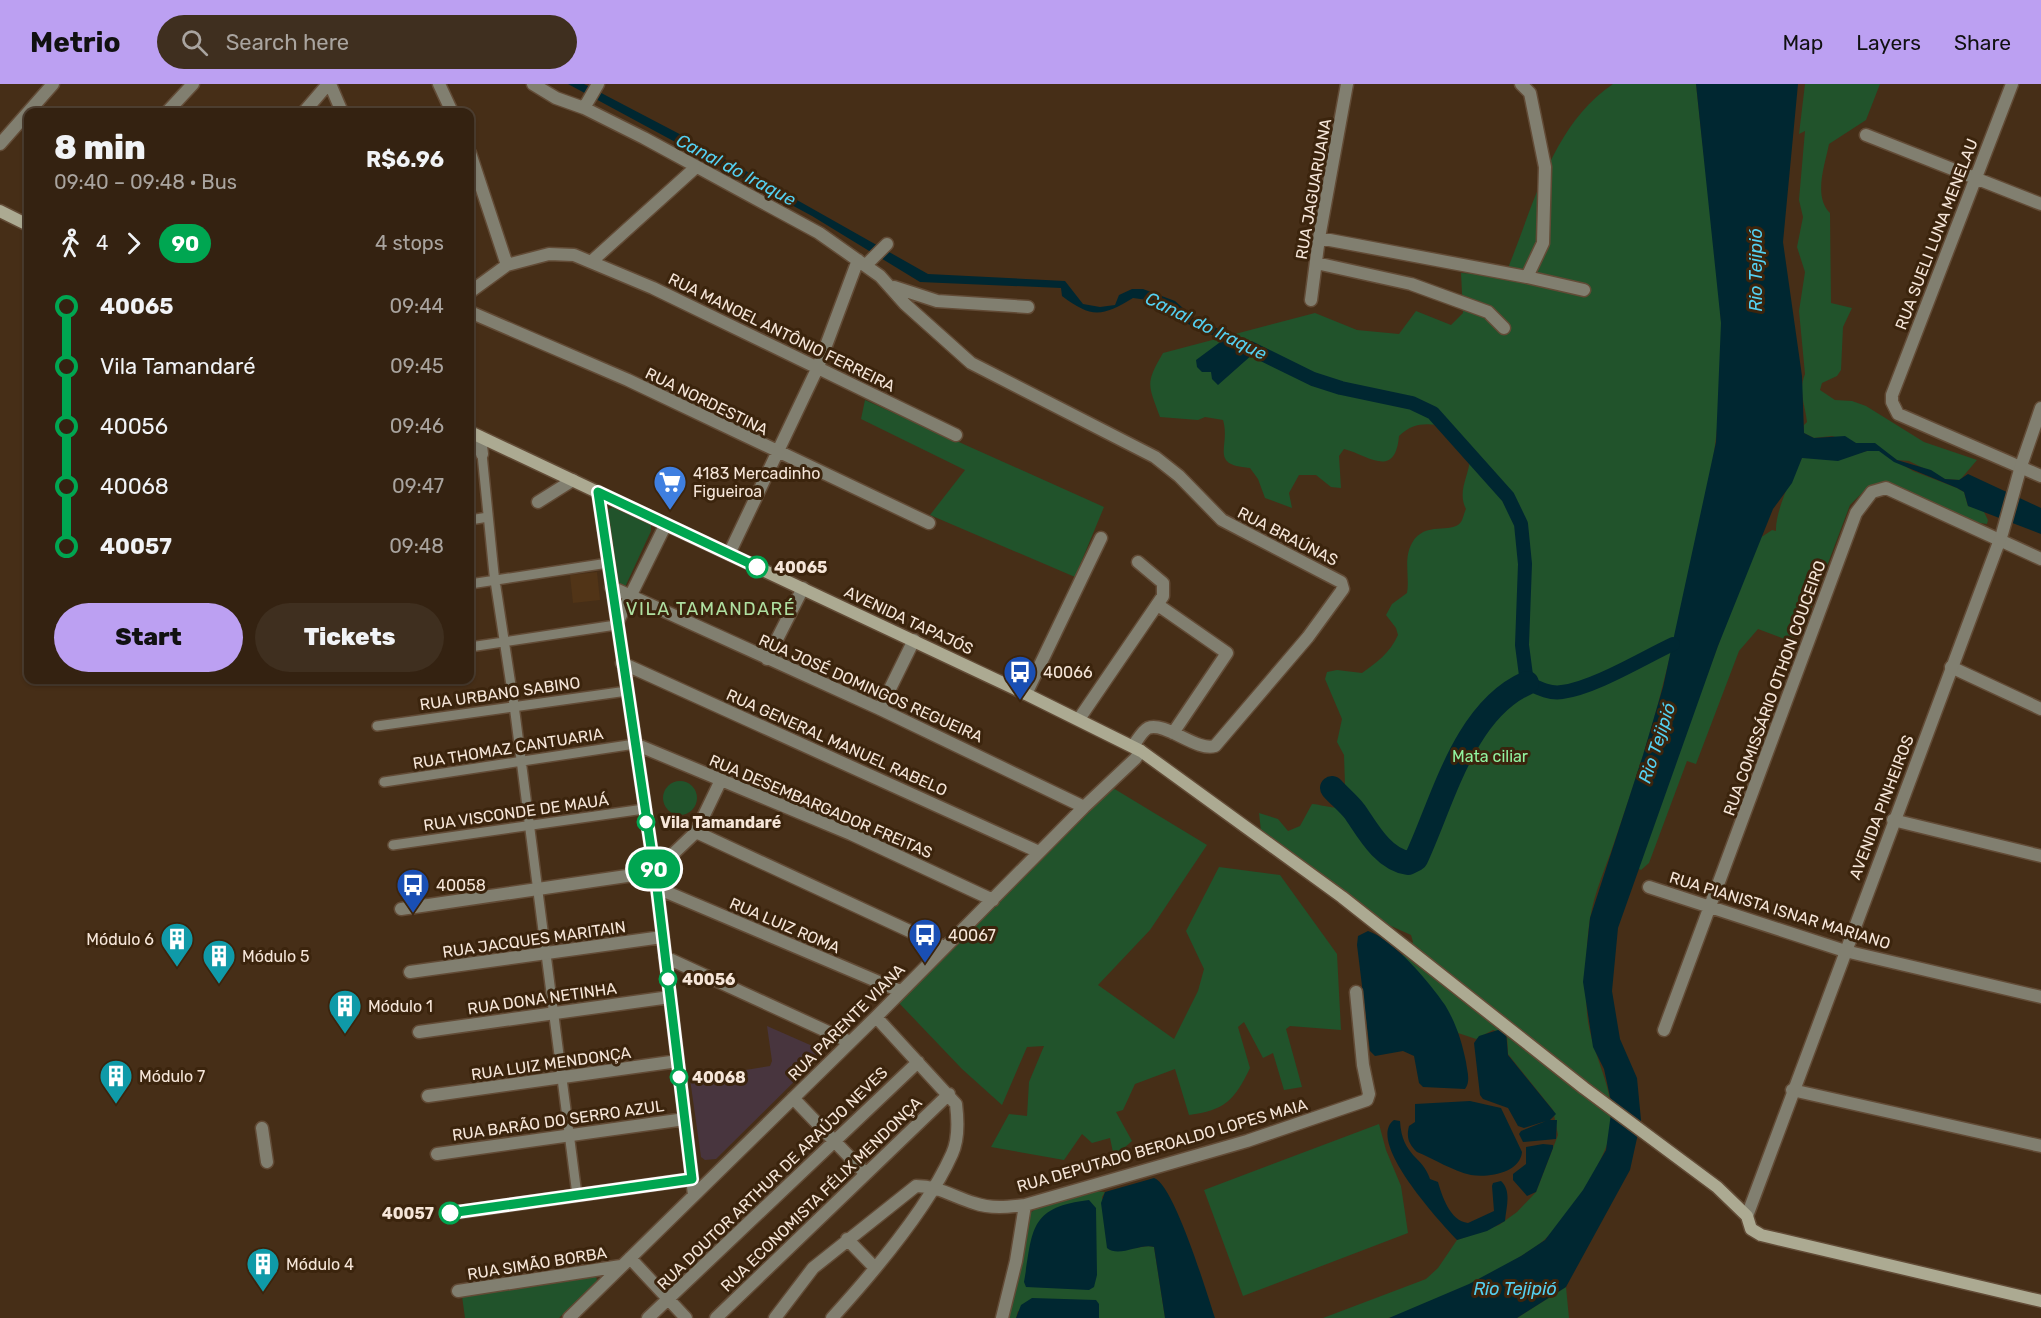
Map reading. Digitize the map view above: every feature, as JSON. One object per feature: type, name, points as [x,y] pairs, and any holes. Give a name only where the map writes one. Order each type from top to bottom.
[{"type":"main road","points":[[0,211],[24,223]]},
{"type":"main road","name":"AVENIDA TAPAJÓS","points":[[475,434],[914,640],[1137,749],[1342,897],[1584,1088],[1717,1187],[1747,1216],[1751,1228],[1761,1235],[2041,1300]]},
{"type":"street","points":[[32,108],[53,84]]},
{"type":"street","points":[[171,108],[193,84]]},
{"type":"street","points":[[308,108],[329,84],[340,108]]},
{"type":"street","points":[[439,84],[450,108]]},
{"type":"street","name":"RUA BRAÚNAS","points":[[533,84],[556,98],[586,104],[695,168],[795,219],[865,261],[891,286],[905,304],[971,363],[1155,457],[1179,476],[1222,520],[1333,577],[1344,585],[1308,637],[1215,747],[1206,748],[1173,733],[1148,729],[1137,749]]},
{"type":"street","name":"RUA JAGUARUANA","points":[[1311,300],[1319,238],[1347,84]]},
{"type":"street","points":[[1521,84],[1530,93],[1545,167],[1543,243],[1527,277]]},
{"type":"street","name":"RUA SUELI LUNA MENELAU","points":[[2012,84],[1892,395],[1894,408],[1898,414],[2021,466]]},
{"type":"street","points":[[586,104],[598,85]]},
{"type":"street","points":[[0,144],[24,117]]},
{"type":"street","points":[[1866,135],[2041,204]]},
{"type":"street","points":[[474,165],[507,265],[474,289]]},
{"type":"street","points":[[592,261],[695,168]]},
{"type":"street","points":[[1319,238],[1584,290]]},
{"type":"street","points":[[729,555],[818,367],[865,261],[885,244]]},
{"type":"street","name":"RUA MANOEL ANTÔNIO FERREIRA","points":[[507,265],[560,254],[592,261],[818,367],[956,435]]},
{"type":"street","points":[[1316,263],[1411,284],[1488,312],[1504,328]]},
{"type":"street","points":[[891,286],[937,301],[1028,307]]},
{"type":"street","name":"RUA NORDESTINA","points":[[474,314],[628,380],[777,453],[929,523]]},
{"type":"street","name":"AVENIDA PINHEIROS","points":[[1747,1216],[1792,1090],[2000,538],[2041,408]]},
{"type":"street","points":[[475,434],[474,454],[488,517],[555,1012],[577,1195]]},
{"type":"street","points":[[2021,466],[2041,476]]},
{"type":"street","points":[[538,502],[573,480]]},
{"type":"street","name":"RUA COMISSÁRIO OTHON COUCEIRO","points":[[1664,1030],[1856,513],[1872,492],[1886,488],[2000,538],[2041,559]]},
{"type":"street","points":[[598,492],[610,587],[657,888],[694,1195]]},
{"type":"street","points":[[474,519],[488,517]]},
{"type":"street","points":[[616,625],[666,524]]},
{"type":"street","points":[[1026,694],[1101,538]]},
{"type":"street","points":[[1079,719],[1158,604],[1165,589],[1163,583],[1138,562]]},
{"type":"street","points":[[474,583],[608,563]]},
{"type":"street","name":"RUA JOSÉ DOMINGOS REGUEIRA","points":[[610,587],[880,709],[1084,807]]},
{"type":"street","points":[[767,659],[802,588]]},
{"type":"street","points":[[1158,604],[1225,650],[1225,658],[1173,733]]},
{"type":"street","points":[[474,646],[616,625]]},
{"type":"street","points":[[880,709],[914,640]]},
{"type":"street","name":"RUA GENERAL MANUEL RABELO","points":[[622,663],[1039,852]]},
{"type":"street","points":[[1951,667],[2041,709]]},
{"type":"street","name":"RUA URBANO SABINO","points":[[377,726],[514,705],[627,691]]},
{"type":"street","name":"RUA THOMAZ CANTUARIA","points":[[384,782],[635,744]]},
{"type":"street","name":"RUA DESEMBARGADOR FREITAS","points":[[635,744],[851,834],[993,900]]},
{"type":"street","name":"RUA PARENTE VIANA","points":[[569,1318],[1135,759],[1137,749]]},
{"type":"street","points":[[401,909],[654,872],[696,832],[720,780]]},
{"type":"street","name":"RUA VISCONDE DE MAUÁ","points":[[393,844],[644,809]]},
{"type":"street","points":[[1893,820],[2041,856]]},
{"type":"street","points":[[696,832],[945,946]]},
{"type":"street","name":"RUA PIANISTA ISNAR MARIANO","points":[[1649,887],[1845,951],[2041,997]]},
{"type":"street","name":"RUA LUIZ ROMA","points":[[657,888],[900,991]]},
{"type":"street","name":"RUA JACQUES MARITAIN","points":[[410,972],[662,937]]},
{"type":"street","points":[[665,957],[850,1042]]},
{"type":"street","name":"RUA DEPUTADO BEROALDO LOPES MAIA","points":[[933,1186],[975,1204],[1003,1207],[1025,1204],[1247,1141],[1362,1101],[1368,1098],[1369,1094],[1363,1065],[1356,992]]},
{"type":"street","name":"RUA DONA NETINHA","points":[[419,1032],[670,997]]},
{"type":"street","points":[[832,1318],[874,1268],[933,1186],[953,1152],[957,1135],[956,1104],[876,1017]]},
{"type":"street","name":"RUA LUIZ MENDONÇA","points":[[428,1096],[678,1061]]},
{"type":"street","name":"RUA DOUTOR ARTHUR DE ARAÚJO NEVES","points":[[648,1318],[918,1062]]},
{"type":"street","points":[[1792,1090],[2041,1146]]},
{"type":"street","name":"RUA ECONOMISTA FÉLIX MENDONÇA","points":[[716,1318],[949,1094]]},
{"type":"street","points":[[793,1098],[865,1173]]},
{"type":"street","name":"RUA BARÃO DO SERRO AZUL","points":[[437,1155],[685,1119]]},
{"type":"street","points":[[262,1128],[267,1162]]},
{"type":"street","points":[[446,1214],[692,1179]]},
{"type":"street","points":[[775,1318],[813,1268],[847,1239],[910,1189],[916,1186],[933,1186]]},
{"type":"street","points":[[1002,1318],[1016,1261],[1025,1204]]},
{"type":"street","points":[[847,1239],[874,1268]]},
{"type":"street","points":[[626,1262],[686,1318]]},
{"type":"street","name":"RUA SIMÃO BORBA","points":[[458,1291],[626,1262]]},
{"type":"shaded area","points":[[597,572],[600,600],[573,603],[570,575]]},
{"type":"shaded area","points":[[767,1026],[817,1048],[819,1057],[716,1159],[705,1160],[701,1157],[690,1079],[770,1066],[772,1061]]},
{"type":"green space","name":"Mata ciliar","points":[[1613,84],[1696,84],[1719,291],[1721,367],[1719,413],[1713,459],[1706,504],[1686,595],[1647,744],[1597,890],[1590,919],[1586,966],[1587,1013],[1610,1099],[1612,1116],[1610,1133],[1599,1164],[1578,1200],[1543,1241],[1512,1262],[1468,1286],[1403,1314],[1388,1318],[1323,1318],[1426,1279],[1438,1268],[1457,1240],[1499,1225],[1517,1212],[1536,1192],[1558,1135],[1553,1110],[1508,1054],[1507,1034],[1493,1030],[1476,1039],[1458,1033],[1444,1005],[1402,956],[1413,942],[1411,935],[1351,908],[1261,831],[1259,813],[1278,819],[1288,831],[1300,826],[1312,804],[1334,808],[1348,804],[1352,799],[1345,785],[1344,755],[1337,742],[1342,719],[1325,679],[1327,672],[1337,670],[1362,673],[1391,647],[1398,635],[1396,628],[1386,615],[1392,604],[1407,593],[1409,549],[1417,536],[1424,532],[1451,528],[1461,522],[1466,509],[1463,494],[1469,465],[1468,452],[1445,426],[1426,424],[1415,426],[1399,436],[1392,457],[1386,461],[1371,459],[1344,449],[1339,456],[1341,488],[1331,487],[1316,475],[1299,475],[1289,493],[1292,508],[1265,498],[1258,479],[1250,468],[1237,466],[1225,459],[1223,420],[1205,417],[1198,420],[1160,417],[1151,390],[1151,378],[1163,353],[1315,313],[1357,330],[1399,334],[1416,311],[1451,325],[1463,313],[1461,273],[1497,275],[1508,268],[1537,192],[1560,143],[1592,101]]},
{"type":"green space","points":[[1805,84],[1880,84],[1866,120],[1829,144],[1823,171],[1822,198],[1830,213],[1831,303],[1852,308],[1843,327],[1841,370],[1837,376],[1822,383],[1820,390],[1835,400],[1852,401],[1866,406],[1924,442],[1977,460],[1960,480],[1945,479],[1909,461],[1897,460],[1871,443],[1856,443],[1832,436],[1814,438],[1804,433],[1804,425],[1807,422],[1802,392],[1805,374],[1799,311],[1805,272],[1797,247],[1803,217],[1799,200],[1805,131],[1799,134]]},
{"type":"green space","points":[[865,400],[1104,507],[1075,577],[930,515],[965,470],[861,419]]},
{"type":"green space","points":[[1867,451],[1880,451],[1913,471],[1964,492],[1968,506],[1983,510],[1988,520],[1987,524],[1966,521],[1877,485],[1867,488],[1850,505],[1801,635],[1787,640],[1758,629],[1739,651],[1696,764],[1687,761],[1649,863],[1641,870],[1636,867],[1757,540],[1772,530],[1776,531],[1781,504],[1802,458],[1843,457]]},
{"type":"green space","points":[[614,506],[651,522],[651,531],[625,587],[615,582],[604,512]]},
{"type":"green space","points":[[680,781],[692,786],[697,798],[692,810],[680,815],[668,810],[663,798],[668,786]]},
{"type":"green space","points":[[1113,788],[1207,845],[1150,930],[1098,985],[1174,1039],[1198,991],[1204,969],[1186,931],[1219,867],[1280,875],[1337,954],[1341,1030],[1290,1026],[1286,1029],[1302,1087],[1284,1090],[1273,1053],[1263,1058],[1244,1022],[1238,1027],[1250,1068],[1233,1096],[1220,1107],[1189,1115],[1175,1069],[1135,1084],[1123,1110],[1116,1112],[1132,1141],[1114,1157],[1110,1138],[1092,1143],[1082,1134],[1064,1160],[991,1147],[1009,1114],[1027,1116],[1029,1082],[1044,1046],[1027,1047],[1002,1105],[962,1069],[899,1003]]},
{"type":"green space","points":[[1379,1124],[1386,1150],[1401,1186],[1408,1233],[1243,1296],[1204,1190]]},
{"type":"green space","points":[[1094,1191],[1105,1192],[1102,1197],[1116,1251],[1154,1247],[1165,1318],[1099,1318],[1099,1304],[1018,1311],[1016,1318],[1007,1318],[1030,1213],[1046,1202]]},
{"type":"green space","points":[[596,1276],[597,1281],[559,1318],[465,1318],[462,1296]]},
{"type":"green space","points":[[1566,1287],[1569,1318],[1517,1318]]},
{"type":"water","points":[[568,84],[584,84],[691,140],[928,274],[1065,281],[1083,304],[1100,307],[1115,305],[1119,295],[1132,289],[1143,289],[1175,301],[1194,318],[1270,352],[1264,359],[1253,354],[1218,385],[1212,379],[1211,372],[1202,372],[1197,367],[1196,360],[1223,340],[1177,319],[1155,301],[1133,298],[1113,309],[1097,312],[1072,303],[1062,296],[1061,288],[920,282],[812,216]]},
{"type":"water","name":"Rio Tejipió","points":[[1696,84],[1798,84],[1783,242],[1802,376],[1804,433],[1814,438],[1845,436],[1856,443],[1875,443],[1897,460],[1931,470],[1945,479],[1959,480],[1968,474],[2041,508],[2041,534],[1968,506],[1964,492],[1894,462],[1879,451],[1867,451],[1838,461],[1802,458],[1792,483],[1773,509],[1718,646],[1618,928],[1612,991],[1620,1039],[1637,1078],[1641,1120],[1630,1170],[1566,1287],[1517,1318],[1389,1318],[1469,1284],[1521,1256],[1545,1240],[1583,1190],[1606,1150],[1612,1106],[1604,1069],[1593,1047],[1583,982],[1590,918],[1663,687],[1716,442],[1721,323]]},
{"type":"water","points":[[1368,931],[1399,952],[1421,974],[1445,1005],[1455,1026],[1464,1055],[1468,1072],[1465,1089],[1423,1087],[1419,1083],[1414,1056],[1403,1051],[1375,1056],[1370,1051],[1357,945],[1358,936]]},
{"type":"water","points":[[1498,1030],[1506,1031],[1508,1055],[1556,1114],[1550,1120],[1557,1120],[1556,1139],[1523,1142],[1519,1134],[1521,1131],[1546,1121],[1524,1128],[1518,1126],[1508,1108],[1483,1099],[1480,1095],[1474,1043],[1479,1036]]},
{"type":"water","points":[[1470,1101],[1501,1108],[1522,1152],[1516,1165],[1494,1175],[1471,1175],[1417,1152],[1410,1143],[1408,1130],[1409,1126],[1415,1122],[1415,1104]]},
{"type":"water","points":[[1394,1120],[1400,1121],[1409,1149],[1423,1165],[1430,1179],[1438,1182],[1448,1207],[1456,1218],[1468,1223],[1494,1211],[1492,1186],[1493,1183],[1501,1181],[1507,1195],[1505,1221],[1487,1231],[1457,1240],[1422,1200],[1397,1162],[1389,1145],[1388,1130]]},
{"type":"water","points":[[1553,1145],[1553,1148],[1536,1192],[1527,1196],[1513,1180],[1513,1174],[1526,1164],[1526,1147]]},
{"type":"water","points":[[1154,1178],[1162,1185],[1171,1199],[1180,1219],[1215,1318],[1165,1318],[1154,1247],[1117,1252],[1107,1248],[1101,1203],[1105,1192]]},
{"type":"water","points":[[1089,1200],[1096,1208],[1097,1275],[1094,1287],[1089,1290],[1026,1287],[1024,1282],[1029,1249],[1037,1224],[1054,1209],[1069,1203]]},
{"type":"water","points":[[1032,1298],[1096,1300],[1099,1304],[1099,1318],[1016,1318],[1021,1305]]},
{"type":"waterway","name":"Canal do Iraque","points":[[1250,348],[1313,379],[1341,388],[1412,403],[1433,413],[1508,497],[1521,524],[1525,564],[1522,645],[1527,683],[1553,692],[1575,689],[1603,679],[1673,644]]},
{"type":"waterway","points":[[1332,788],[1391,856],[1408,863],[1416,859],[1446,785],[1471,736],[1487,714],[1505,696],[1527,683]]},
{"type":"bus line","name":"90","points":[[450,1213],[692,1179],[657,888],[598,492],[757,567]]},
{"type":"place","name":"4183 Mercadinho Figueiroa","points":[[670,511]]},
{"type":"place","name":"40065","points":[[757,567]]},
{"type":"place","name":"40066","points":[[1020,701]]},
{"type":"place","name":"Vila Tamandaré","points":[[646,822]]},
{"type":"place","name":"40058","points":[[413,914]]},
{"type":"place","name":"40067","points":[[925,964]]},
{"type":"place","name":"Módulo 6","points":[[177,968]]},
{"type":"place","name":"40056","points":[[668,979]]},
{"type":"place","name":"Módulo 5","points":[[219,985]]},
{"type":"place","name":"Módulo 1","points":[[345,1035]]},
{"type":"place","name":"40068","points":[[679,1077]]},
{"type":"place","name":"Módulo 7","points":[[116,1105]]},
{"type":"place","name":"40057","points":[[450,1213]]},
{"type":"place","name":"Módulo 4","points":[[263,1293]]},
{"type":"district","name":"VILA TAMANDARÉ","points":[[711,609]]}]
